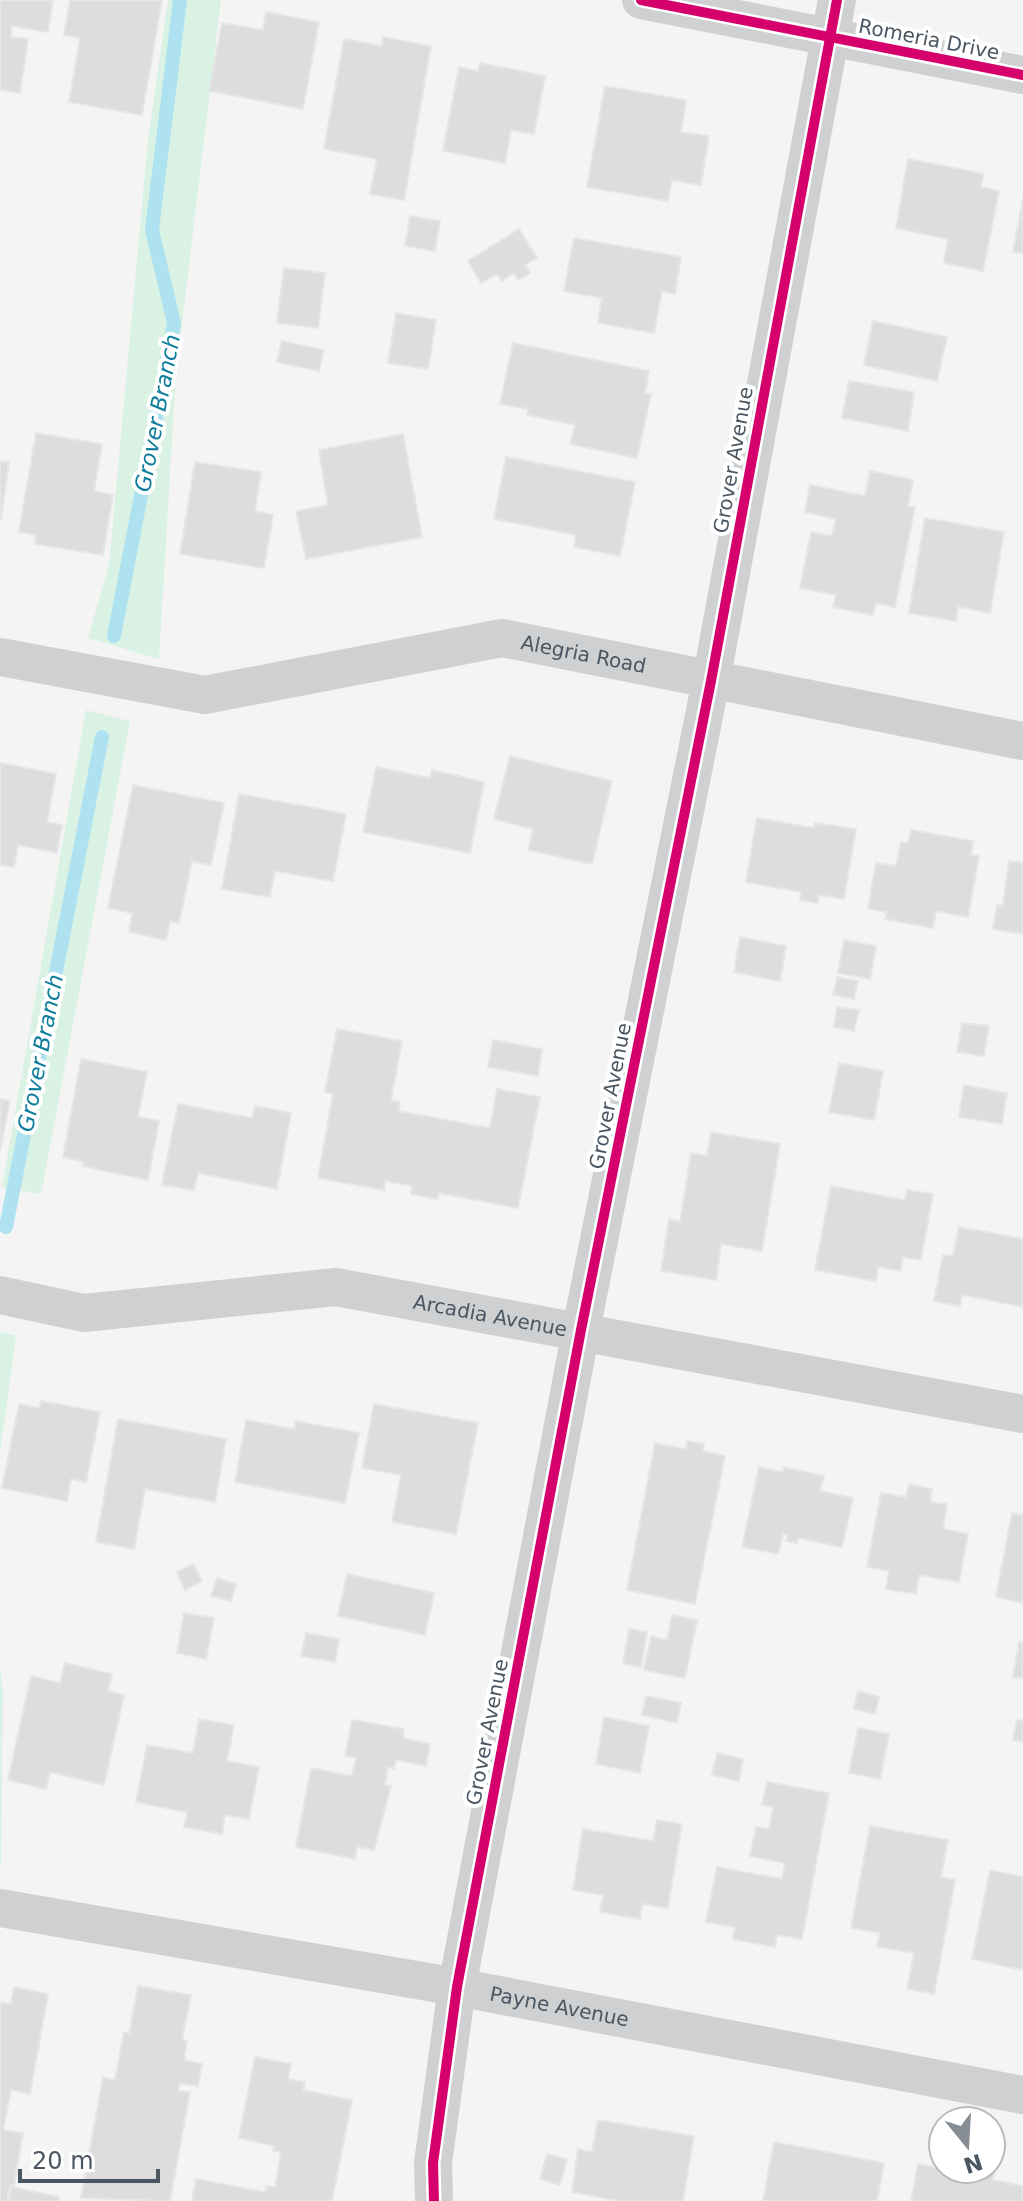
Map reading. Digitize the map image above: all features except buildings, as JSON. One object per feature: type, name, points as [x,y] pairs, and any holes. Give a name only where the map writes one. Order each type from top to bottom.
[{"type":"street","name":"Romeria Drive","points":[[641,0],[1023,75]]},
{"type":"street","name":"Grover Avenue","points":[[434,2201],[433,2163],[457,1987],[581,1330],[711,681],[837,0]]},
{"type":"street","name":"Alegria Road","points":[[0,657],[205,695],[502,638],[1023,741]]},
{"type":"street","name":"Arcadia Avenue","points":[[0,1295],[84,1313],[336,1287],[1023,1414]]},
{"type":"street","name":"Payne Avenue","points":[[0,1908],[457,1987],[1023,2095]]},
{"type":"green space","points":[[168,0],[221,0],[176,373],[159,659],[88,638],[109,566],[148,140]]},
{"type":"green space","points":[[86,710],[130,721],[41,1194],[2,1187]]},
{"type":"green space","points":[[0,1332],[16,1336],[0,1453]]},
{"type":"green space","points":[[0,1667],[3,1691],[1,1867],[0,1867]]},
{"type":"waterway","name":"Grover Branch","points":[[114,636],[174,323],[152,230],[180,0]]},
{"type":"waterway","name":"Grover Branch","points":[[6,1227],[102,737]]},
{"type":"cycle path","points":[[641,0],[1023,75]]},
{"type":"cycle path","points":[[434,2201],[433,2163],[457,1987],[581,1330],[711,681],[837,0]]}]
